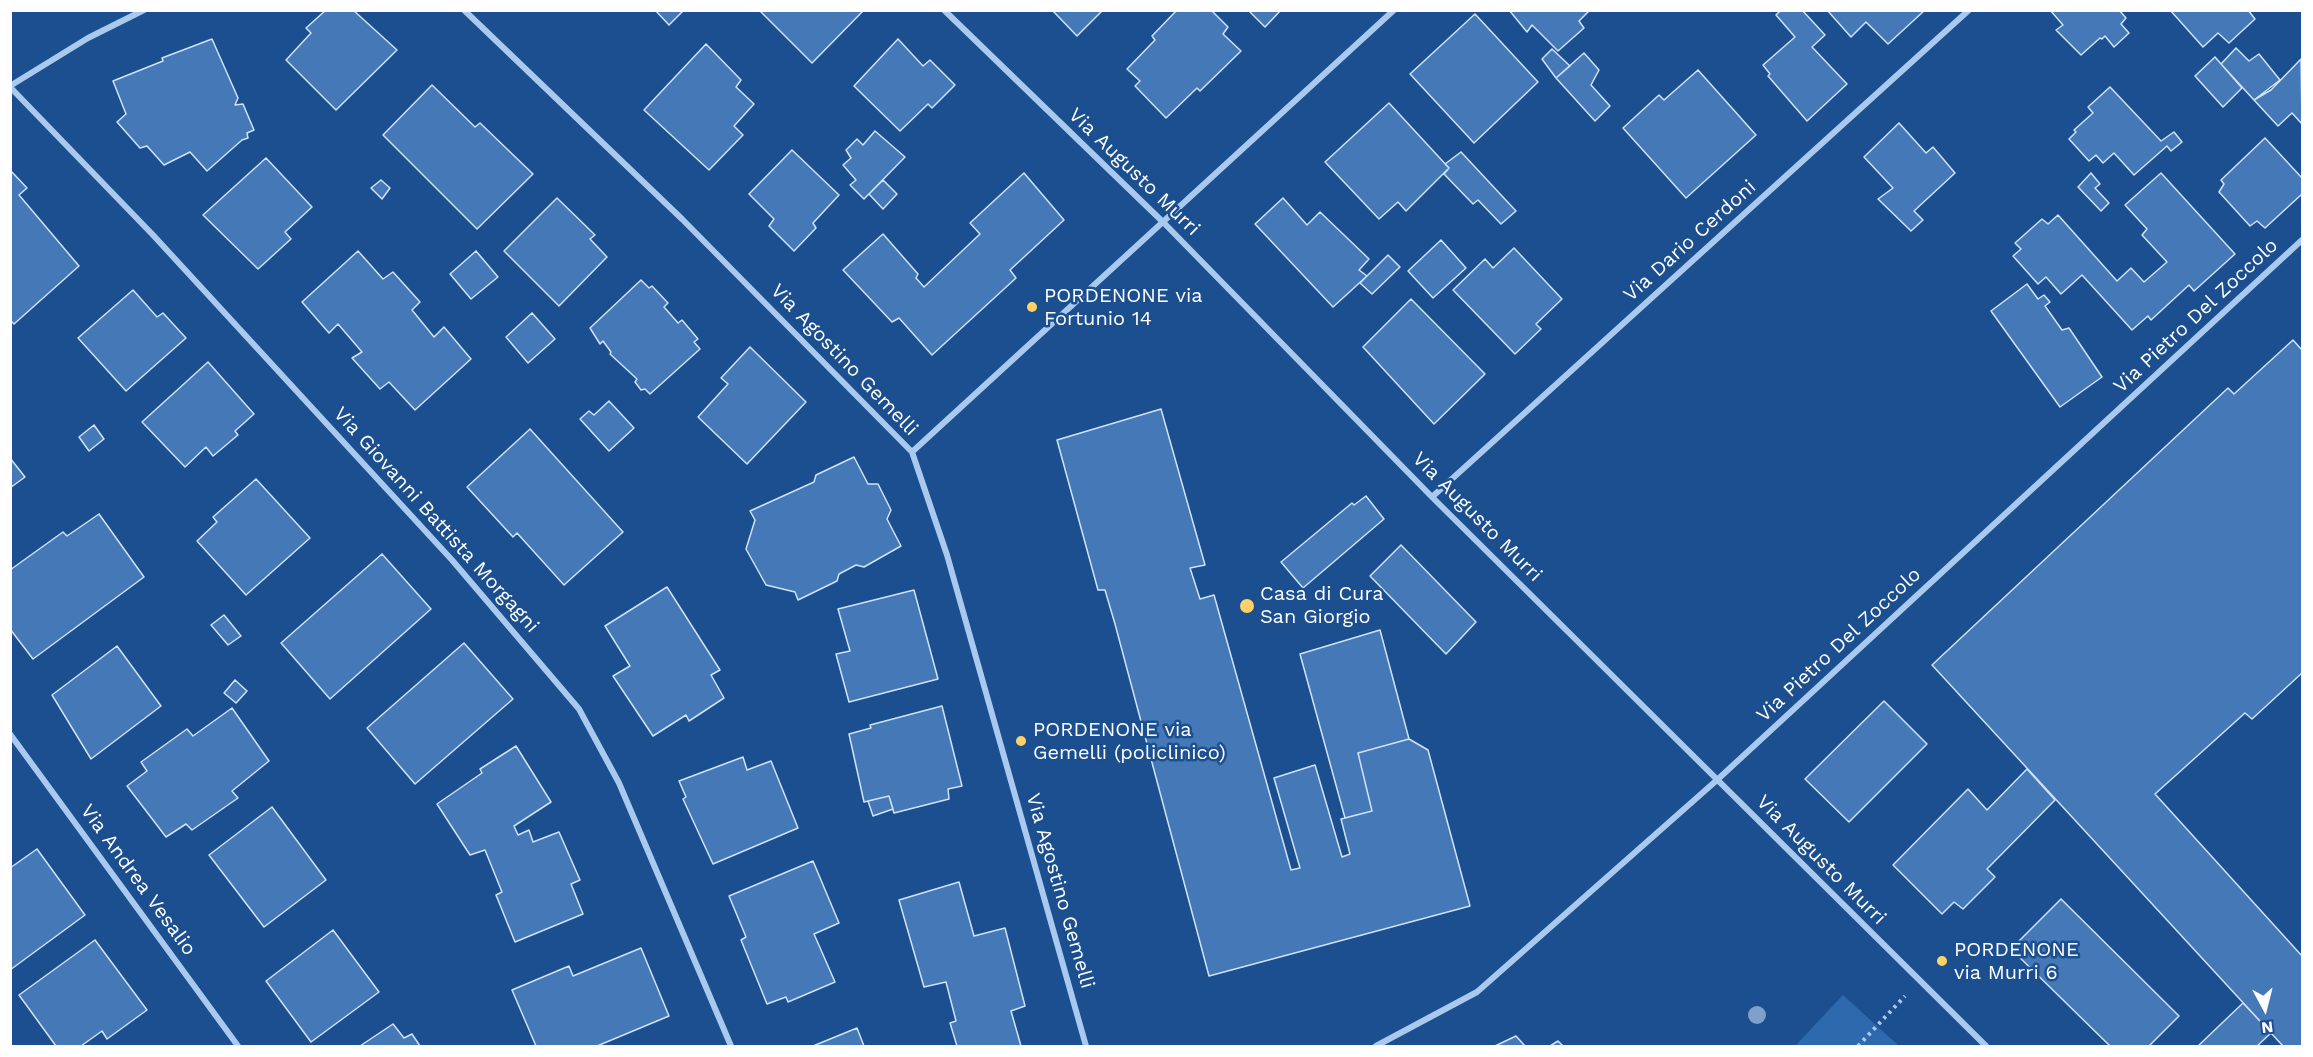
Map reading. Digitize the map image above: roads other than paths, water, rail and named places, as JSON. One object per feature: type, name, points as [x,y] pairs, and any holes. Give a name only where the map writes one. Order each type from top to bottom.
[{"type":"street","points":[[10,87],[88,38],[144,10]]},
{"type":"street","name":"Via Agostino Gemelli","points":[[464,10],[690,227],[912,452],[947,555],[1086,1047]]},
{"type":"street","name":"Via Augusto Murri","points":[[944,10],[1164,223],[1432,497],[1986,1047]]},
{"type":"street","points":[[912,452],[1394,10]]},
{"type":"street","name":"Via Dario Cerdoni","points":[[1432,497],[1969,10]]},
{"type":"street","name":"Via Giovanni Battista Morgagni","points":[[10,87],[153,235],[452,560],[579,709],[619,783],[731,1047]]},
{"type":"street","name":"Via Pietro Del Zoccolo","points":[[1376,1047],[1477,992],[1717,780],[2302,240]]},
{"type":"street","name":"Via Andrea Vesalio","points":[[10,734],[238,1047]]},
{"type":"place","name":"PORDENONE via Fortunio 14","points":[[1032,307]]},
{"type":"place","name":"Casa di Cura San Giorgio","points":[[1247,606]]},
{"type":"place","name":"PORDENONE via Gemelli (policlinico)","points":[[1021,741]]},
{"type":"place","name":"PORDENONE via Murri 6","points":[[1942,961]]}]
